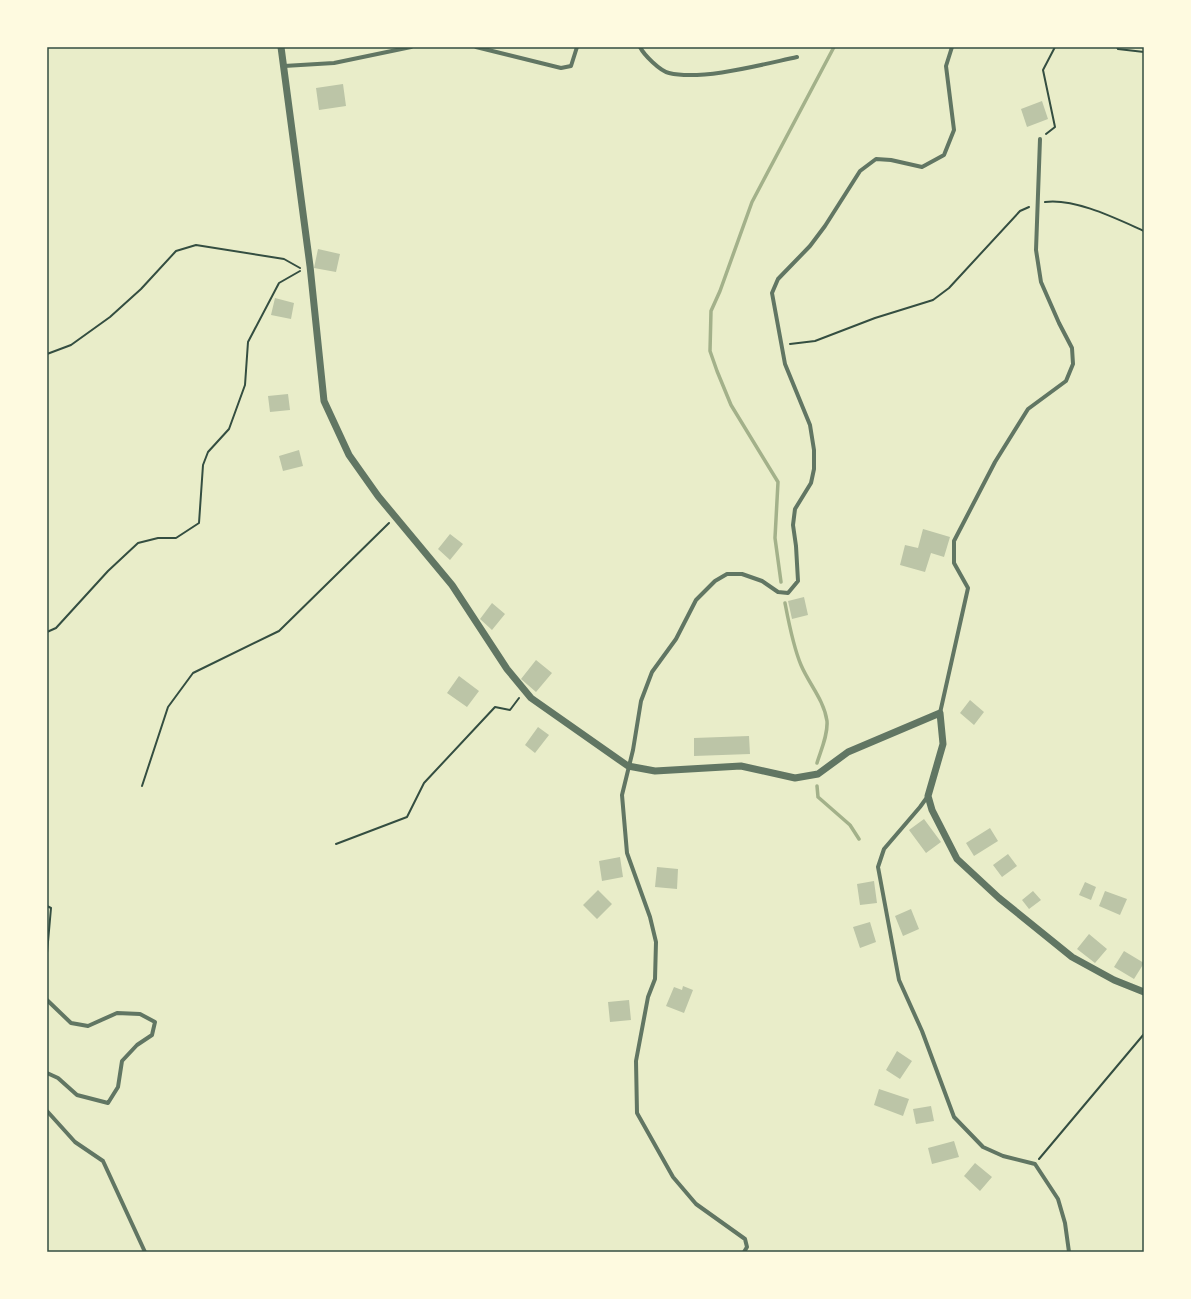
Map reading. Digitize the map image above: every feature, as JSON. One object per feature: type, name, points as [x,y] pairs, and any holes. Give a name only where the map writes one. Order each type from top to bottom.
[{"type":"street","points":[[281,47],[310,266],[324,401],[349,455],[395,516],[452,585],[507,669],[531,698],[628,766],[655,771],[741,766],[795,778],[818,774],[848,752],[940,712]]},
{"type":"street","points":[[284,66],[334,63],[411,47]]},
{"type":"street","points":[[476,47],[561,68],[571,66],[577,47]]},
{"type":"street","points":[[640,47],[644,55],[668,73],[690,75],[742,69],[797,57]]},
{"type":"street","points":[[744,1252],[747,1247],[745,1239],[696,1204],[673,1177],[637,1113],[636,1061],[648,997],[655,979],[657,958],[656,942],[650,917],[627,853],[622,795],[633,750],[641,701],[652,672],[676,639],[696,600],[715,581],[727,574],[742,574],[762,581],[778,592],[788,593],[798,581],[793,525],[796,509],[811,483],[814,469],[814,450],[810,425],[785,364],[772,293],[778,279],[810,246],[826,226],[860,171],[876,159],[891,160],[922,167],[944,155],[954,130],[946,66],[952,47]]},
{"type":"street","points":[[1040,139],[1040,202],[1036,250],[1041,282],[1058,323],[1072,348],[1073,364],[1066,381],[1028,410],[995,462],[954,541],[954,563],[968,588],[940,712],[942,744],[928,796],[884,849],[878,867],[899,980],[922,1031],[954,1117],[983,1147],[1003,1156],[1035,1164],[1058,1199],[1065,1223],[1069,1252]]},
{"type":"street","points":[[928,796],[932,810],[957,859],[989,888],[1072,956],[1114,980],[1144,992]]},
{"type":"street","points":[[47,1000],[71,1023],[88,1026],[117,1013],[140,1014],[155,1022],[152,1035],[137,1044],[122,1061],[118,1087],[108,1103],[77,1094],[58,1078],[47,1073]]},
{"type":"street","points":[[47,1111],[75,1142],[103,1161],[145,1252]]},
{"type":"path","points":[[1040,139],[1055,127],[1043,70],[1055,47]]},
{"type":"path","points":[[1117,47],[1118,49],[1144,52]]},
{"type":"path","points":[[781,345],[816,342],[875,318],[933,300],[950,288],[1020,211],[1040,202],[1056,200],[1103,213],[1144,231]]},
{"type":"path","points":[[47,354],[71,345],[110,317],[141,289],[176,251],[196,245],[284,259],[303,270],[279,283],[248,342],[245,385],[229,429],[208,452],[203,465],[199,523],[176,538],[158,538],[138,543],[108,571],[56,628],[47,632]]},
{"type":"path","points":[[142,786],[168,706],[193,673],[279,631],[395,516]]},
{"type":"path","points":[[336,844],[406,817],[424,783],[495,707],[510,710],[519,701],[522,687]]},
{"type":"path","points":[[47,906],[51,908],[47,953]]},
{"type":"path","points":[[1035,1164],[1144,1034]]},
{"type":"building","points":[[343,84],[346,106],[319,110],[316,88]]},
{"type":"building","points":[[1042,101],[1048,119],[1027,127],[1021,109]]},
{"type":"building","points":[[318,249],[340,254],[336,272],[314,268]]},
{"type":"building","points":[[275,298],[294,303],[291,319],[271,315]]},
{"type":"building","points":[[288,394],[290,410],[270,412],[268,396]]},
{"type":"building","points":[[299,450],[303,466],[283,471],[279,456]]},
{"type":"building","points":[[923,529],[950,537],[944,557],[931,553],[925,572],[900,565],[905,545],[918,548]]},
{"type":"building","points":[[450,534],[463,544],[450,560],[438,549]]},
{"type":"building","points":[[804,597],[808,615],[792,619],[788,601]]},
{"type":"building","points":[[492,603],[505,614],[492,630],[480,619]]},
{"type":"building","points":[[536,660],[552,673],[536,692],[521,679]]},
{"type":"building","points":[[459,676],[479,691],[467,707],[447,693]]},
{"type":"building","points":[[970,700],[984,712],[974,725],[960,713]]},
{"type":"building","points":[[538,727],[549,735],[535,753],[525,745]]},
{"type":"building","points":[[749,736],[750,754],[694,756],[694,738]]},
{"type":"building","points":[[924,819],[941,842],[926,853],[909,830]]},
{"type":"building","points":[[990,828],[998,841],[974,856],[966,843]]},
{"type":"building","points":[[1008,854],[1017,866],[1002,877],[993,865]]},
{"type":"building","points":[[620,857],[623,877],[602,881],[599,861]]},
{"type":"building","points":[[657,867],[678,869],[677,889],[655,887]]},
{"type":"building","points":[[874,881],[877,903],[860,905],[857,884]]},
{"type":"building","points":[[1085,882],[1096,887],[1091,900],[1079,895]]},
{"type":"building","points":[[598,890],[612,904],[597,919],[583,905]]},
{"type":"building","points":[[1033,891],[1041,900],[1029,909],[1022,900]]},
{"type":"building","points":[[1105,891],[1127,899],[1120,915],[1099,906]]},
{"type":"building","points":[[911,909],[919,929],[903,936],[895,916]]},
{"type":"building","points":[[870,922],[876,942],[860,948],[853,927]]},
{"type":"building","points":[[1089,934],[1107,949],[1095,963],[1077,949]]},
{"type":"building","points":[[1124,951],[1144,963],[1134,979],[1114,967]]},
{"type":"building","points":[[683,986],[693,990],[684,1013],[666,1006],[674,987],[682,990]]},
{"type":"building","points":[[629,1000],[631,1020],[610,1022],[608,1002]]},
{"type":"building","points":[[897,1051],[912,1061],[900,1079],[886,1070]]},
{"type":"building","points":[[879,1089],[909,1099],[903,1116],[874,1105]]},
{"type":"building","points":[[931,1106],[934,1121],[916,1124],[913,1109]]},
{"type":"building","points":[[954,1141],[959,1157],[932,1164],[928,1148]]},
{"type":"building","points":[[975,1163],[992,1177],[980,1191],[964,1176]]},
{"type":"waterway","points":[[781,582],[775,538],[778,482],[731,405],[717,371],[710,351],[711,311],[720,291],[752,202],[834,47]]},
{"type":"waterway","points":[[785,603],[798,658],[823,706],[827,721],[825,737],[817,763]]},
{"type":"waterway","points":[[817,786],[818,797],[850,825],[859,839]]}]
